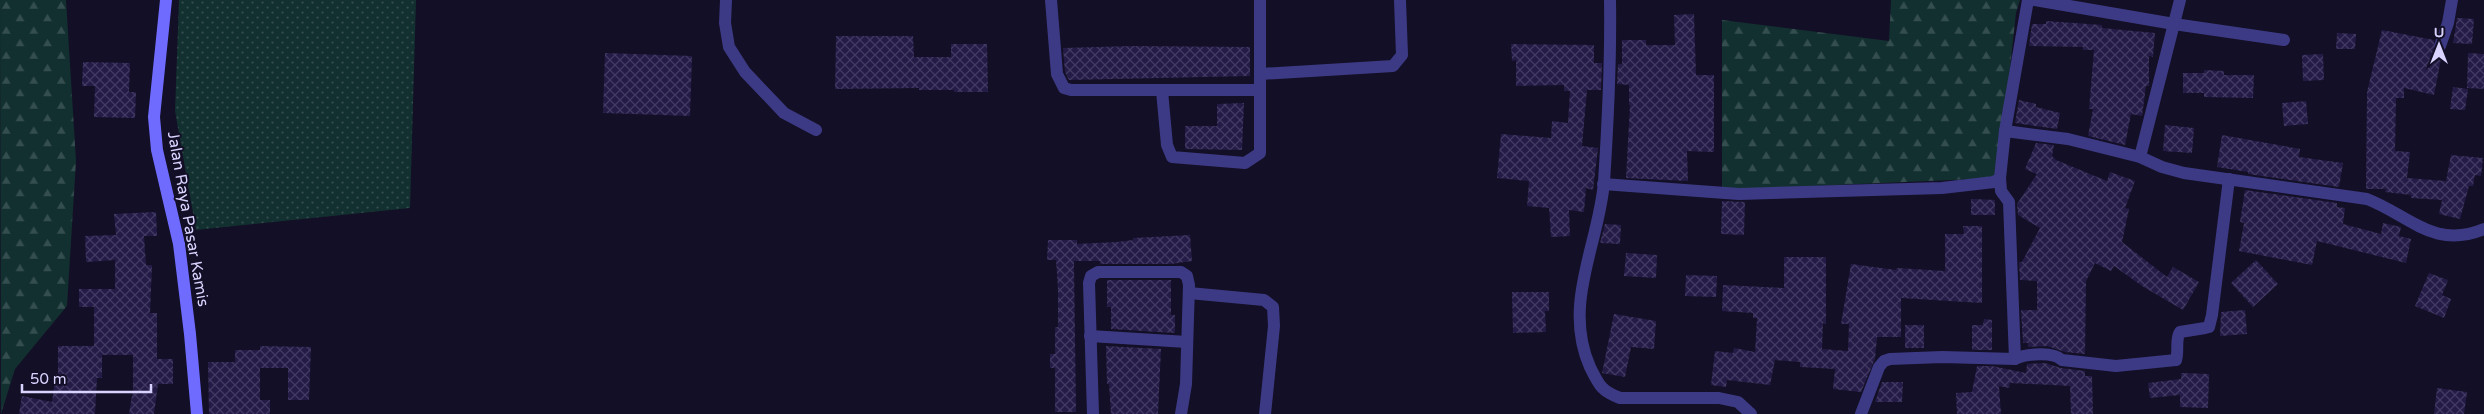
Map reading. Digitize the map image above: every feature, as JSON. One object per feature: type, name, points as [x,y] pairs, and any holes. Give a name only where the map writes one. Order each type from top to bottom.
[{"type":"main road","name":"Jalan Raya Pasar Kamis","points":[[166,0],[154,117],[156,142],[179,244],[197,414]]},
{"type":"street","points":[[726,0],[726,23],[730,47],[745,72],[784,113],[816,130]]},
{"type":"street","points":[[1051,0],[1057,74],[1064,88],[1071,90],[1162,91],[1260,90]]},
{"type":"street","points":[[1162,91],[1167,145],[1172,157],[1245,162],[1260,154],[1260,0]]},
{"type":"street","points":[[1260,74],[1393,66],[1402,55],[1400,0]]},
{"type":"street","points":[[1610,0],[1610,55],[1603,184],[1585,267],[1579,317],[1584,352],[1597,382],[1606,392],[1620,398],[1719,398],[1738,402],[1751,414]]},
{"type":"street","points":[[2015,360],[2009,202],[2001,191],[2000,178],[2005,131],[2028,0]]},
{"type":"street","points":[[2035,0],[2174,24],[2284,40]]},
{"type":"street","points":[[2140,157],[2180,0]]},
{"type":"street","points":[[2440,46],[2448,23],[2452,0]]},
{"type":"street","points":[[2005,131],[2068,139],[2140,157],[2176,171],[2367,199],[2385,206],[2422,229],[2443,235],[2471,235],[2484,229]]},
{"type":"street","points":[[1603,184],[1739,194],[1942,188],[1985,184],[2000,178]]},
{"type":"street","points":[[1861,414],[1879,367],[1884,361],[1890,359],[2015,360],[2024,354],[2055,356],[2062,360],[2116,366],[2176,360],[2180,332],[2209,326],[2212,315],[2228,179]]},
{"type":"street","points":[[1093,414],[1089,283],[1091,276],[1098,272],[1181,272],[1187,276],[1189,293],[1186,384],[1181,414]]},
{"type":"street","points":[[1189,293],[1264,300],[1273,307],[1274,326],[1266,414]]},
{"type":"street","points":[[1090,336],[1187,342]]},
{"type":"green space","points":[[0,0],[66,0],[76,161],[67,306],[15,369],[1,414]]},
{"type":"green space","points":[[179,0],[416,0],[410,208],[196,230],[175,111]]},
{"type":"green space","points":[[1891,0],[2020,0],[2016,13],[1998,178],[1722,190],[1722,20],[1889,41]]},
{"type":"building","points":[[1694,14],[1696,75],[1714,75],[1714,152],[1687,151],[1688,181],[1626,178],[1630,105],[1629,85],[1617,84],[1618,64],[1622,64],[1622,40],[1646,40],[1646,45],[1675,45],[1674,15]]},
{"type":"building","points":[[2457,18],[2474,19],[2472,44],[2453,43]]},
{"type":"building","points":[[2046,21],[2102,25],[2102,28],[2155,33],[2153,57],[2149,56],[2149,86],[2146,86],[2142,116],[2131,114],[2125,145],[2088,136],[2093,109],[2089,109],[2094,50],[2083,50],[2083,47],[2029,46],[2032,24],[2046,24]]},
{"type":"building","points":[[2382,30],[2434,40],[2434,51],[2442,54],[2434,95],[2404,88],[2404,98],[2396,98],[2395,151],[2410,152],[2407,178],[2446,181],[2451,155],[2483,158],[2481,176],[2475,175],[2473,186],[2469,186],[2460,219],[2439,214],[2442,200],[2411,198],[2411,195],[2385,192],[2386,189],[2366,189],[2367,92]]},
{"type":"building","points":[[2337,33],[2356,34],[2355,49],[2336,49]]},
{"type":"building","points":[[836,36],[913,36],[914,57],[951,57],[951,44],[987,44],[988,92],[919,90],[919,88],[835,89]]},
{"type":"building","points":[[1511,44],[1594,45],[1594,63],[1602,63],[1601,90],[1587,90],[1582,146],[1598,148],[1593,190],[1586,188],[1584,212],[1569,210],[1570,236],[1551,237],[1549,208],[1527,206],[1529,181],[1497,178],[1501,134],[1551,138],[1552,121],[1568,123],[1570,91],[1564,91],[1564,85],[1516,86],[1516,60],[1512,61]]},
{"type":"building","points":[[1131,46],[1250,47],[1250,76],[1069,80],[1065,72],[1063,48]]},
{"type":"building","points":[[605,53],[692,56],[690,116],[603,113]]},
{"type":"building","points":[[2468,53],[2484,54],[2484,89],[2467,88]]},
{"type":"building","points":[[2323,54],[2324,80],[2303,81],[2302,55]]},
{"type":"building","points":[[83,62],[130,63],[129,92],[136,92],[135,118],[94,117],[95,86],[82,86]]},
{"type":"building","points":[[2204,70],[2224,71],[2224,75],[2254,75],[2253,98],[2204,97],[2204,93],[2183,93],[2183,73],[2204,73]]},
{"type":"building","points":[[2453,87],[2468,89],[2465,110],[2450,109]]},
{"type":"building","points":[[2019,100],[2036,104],[2036,107],[2060,113],[2057,129],[2015,123]]},
{"type":"building","points":[[2306,101],[2308,124],[2284,126],[2282,103]]},
{"type":"building","points":[[1244,103],[1242,150],[1185,149],[1185,126],[1217,126],[1217,104]]},
{"type":"building","points":[[2165,125],[2194,128],[2192,153],[2163,151]]},
{"type":"building","points":[[2222,135],[2300,149],[2299,157],[2343,163],[2339,187],[2248,174],[2248,172],[2217,167]]},
{"type":"building","points":[[2036,143],[2054,145],[2052,156],[2056,160],[2107,181],[2110,172],[2135,181],[2125,208],[2129,209],[2122,242],[2167,277],[2173,267],[2199,282],[2183,310],[2142,286],[2114,266],[2111,271],[2095,263],[2086,281],[2085,354],[2065,352],[2047,346],[2028,347],[2028,343],[2023,343],[2021,310],[2037,310],[2037,281],[2020,280],[2019,262],[2022,262],[2040,228],[2018,215],[2017,204],[2037,174],[2025,169]]},
{"type":"building","points":[[2245,190],[2337,203],[2337,207],[2345,208],[2343,224],[2381,234],[2383,223],[2401,227],[2399,236],[2411,239],[2406,263],[2317,241],[2312,265],[2239,251],[2244,223],[2240,222]]},
{"type":"building","points":[[1971,199],[1995,200],[1995,215],[1971,215]]},
{"type":"building","points":[[1722,201],[1745,202],[1744,235],[1721,234]]},
{"type":"building","points":[[156,212],[157,236],[144,236],[146,265],[152,265],[150,313],[157,313],[157,359],[173,359],[173,384],[158,384],[154,414],[129,414],[133,389],[133,355],[102,355],[102,378],[97,378],[95,414],[19,414],[22,396],[52,402],[56,374],[58,374],[58,346],[94,346],[94,307],[79,307],[79,289],[115,289],[115,260],[86,262],[85,236],[116,235],[114,214]]},
{"type":"building","points":[[1605,224],[1621,225],[1620,244],[1600,243]]},
{"type":"building","points":[[1963,226],[1982,226],[1982,303],[1901,298],[1901,337],[1877,337],[1875,359],[1861,392],[1833,389],[1835,369],[1800,367],[1800,362],[1775,360],[1770,385],[1727,380],[1726,387],[1711,385],[1715,351],[1733,353],[1734,348],[1755,352],[1757,318],[1753,318],[1753,313],[1722,311],[1723,285],[1784,288],[1784,257],[1826,257],[1826,324],[1823,323],[1822,349],[1848,351],[1849,324],[1841,324],[1851,264],[1896,270],[1897,268],[1945,271],[1945,234],[1964,234]]},
{"type":"building","points":[[1190,235],[1192,261],[1171,264],[1100,264],[1100,261],[1074,261],[1076,412],[1055,412],[1055,368],[1050,368],[1050,354],[1055,354],[1055,327],[1058,327],[1058,289],[1056,260],[1047,260],[1048,240],[1077,240],[1077,244],[1117,242],[1133,240],[1133,238]]},
{"type":"building","points":[[1626,253],[1657,255],[1656,278],[1624,276]]},
{"type":"building","points":[[2256,260],[2278,284],[2253,307],[2231,283]]},
{"type":"building","points":[[2429,273],[2448,280],[2442,295],[2451,299],[2444,318],[2415,306]]},
{"type":"building","points":[[1686,275],[1717,276],[1716,297],[1685,296]]},
{"type":"building","points":[[1107,280],[1171,280],[1171,315],[1175,315],[1175,333],[1111,329],[1111,307],[1107,307]]},
{"type":"building","points":[[1512,292],[1549,292],[1549,311],[1545,311],[1546,332],[1513,333]]},
{"type":"building","points":[[2245,310],[2247,334],[2220,336],[2221,312]]},
{"type":"building","points":[[1614,314],[1656,321],[1654,349],[1631,347],[1625,377],[1602,373]]},
{"type":"building","points":[[1984,319],[1992,320],[1992,350],[1972,350],[1972,325],[1983,325]]},
{"type":"building","points":[[1905,325],[1924,325],[1924,348],[1905,348]]},
{"type":"building","points":[[260,346],[311,347],[309,400],[288,400],[288,368],[260,368],[260,400],[270,400],[270,414],[209,414],[208,362],[235,362],[235,350],[260,350]]},
{"type":"building","points":[[1106,346],[1161,349],[1158,414],[1111,414],[1109,384],[1107,384]]},
{"type":"building","points":[[2045,363],[2061,368],[2085,371],[2085,376],[2092,376],[2093,414],[2071,414],[2070,386],[2010,383],[2009,388],[1999,386],[2001,414],[1957,414],[1956,393],[1972,392],[1977,366],[1992,366],[2026,373],[2027,364]]},
{"type":"building","points":[[2181,373],[2209,374],[2208,408],[2180,407],[2180,395],[2150,398],[2148,383],[2181,379]]},
{"type":"building","points":[[1882,382],[1903,382],[1902,402],[1875,402]]},
{"type":"building","points":[[2437,388],[2467,392],[2464,414],[2434,414]]}]
